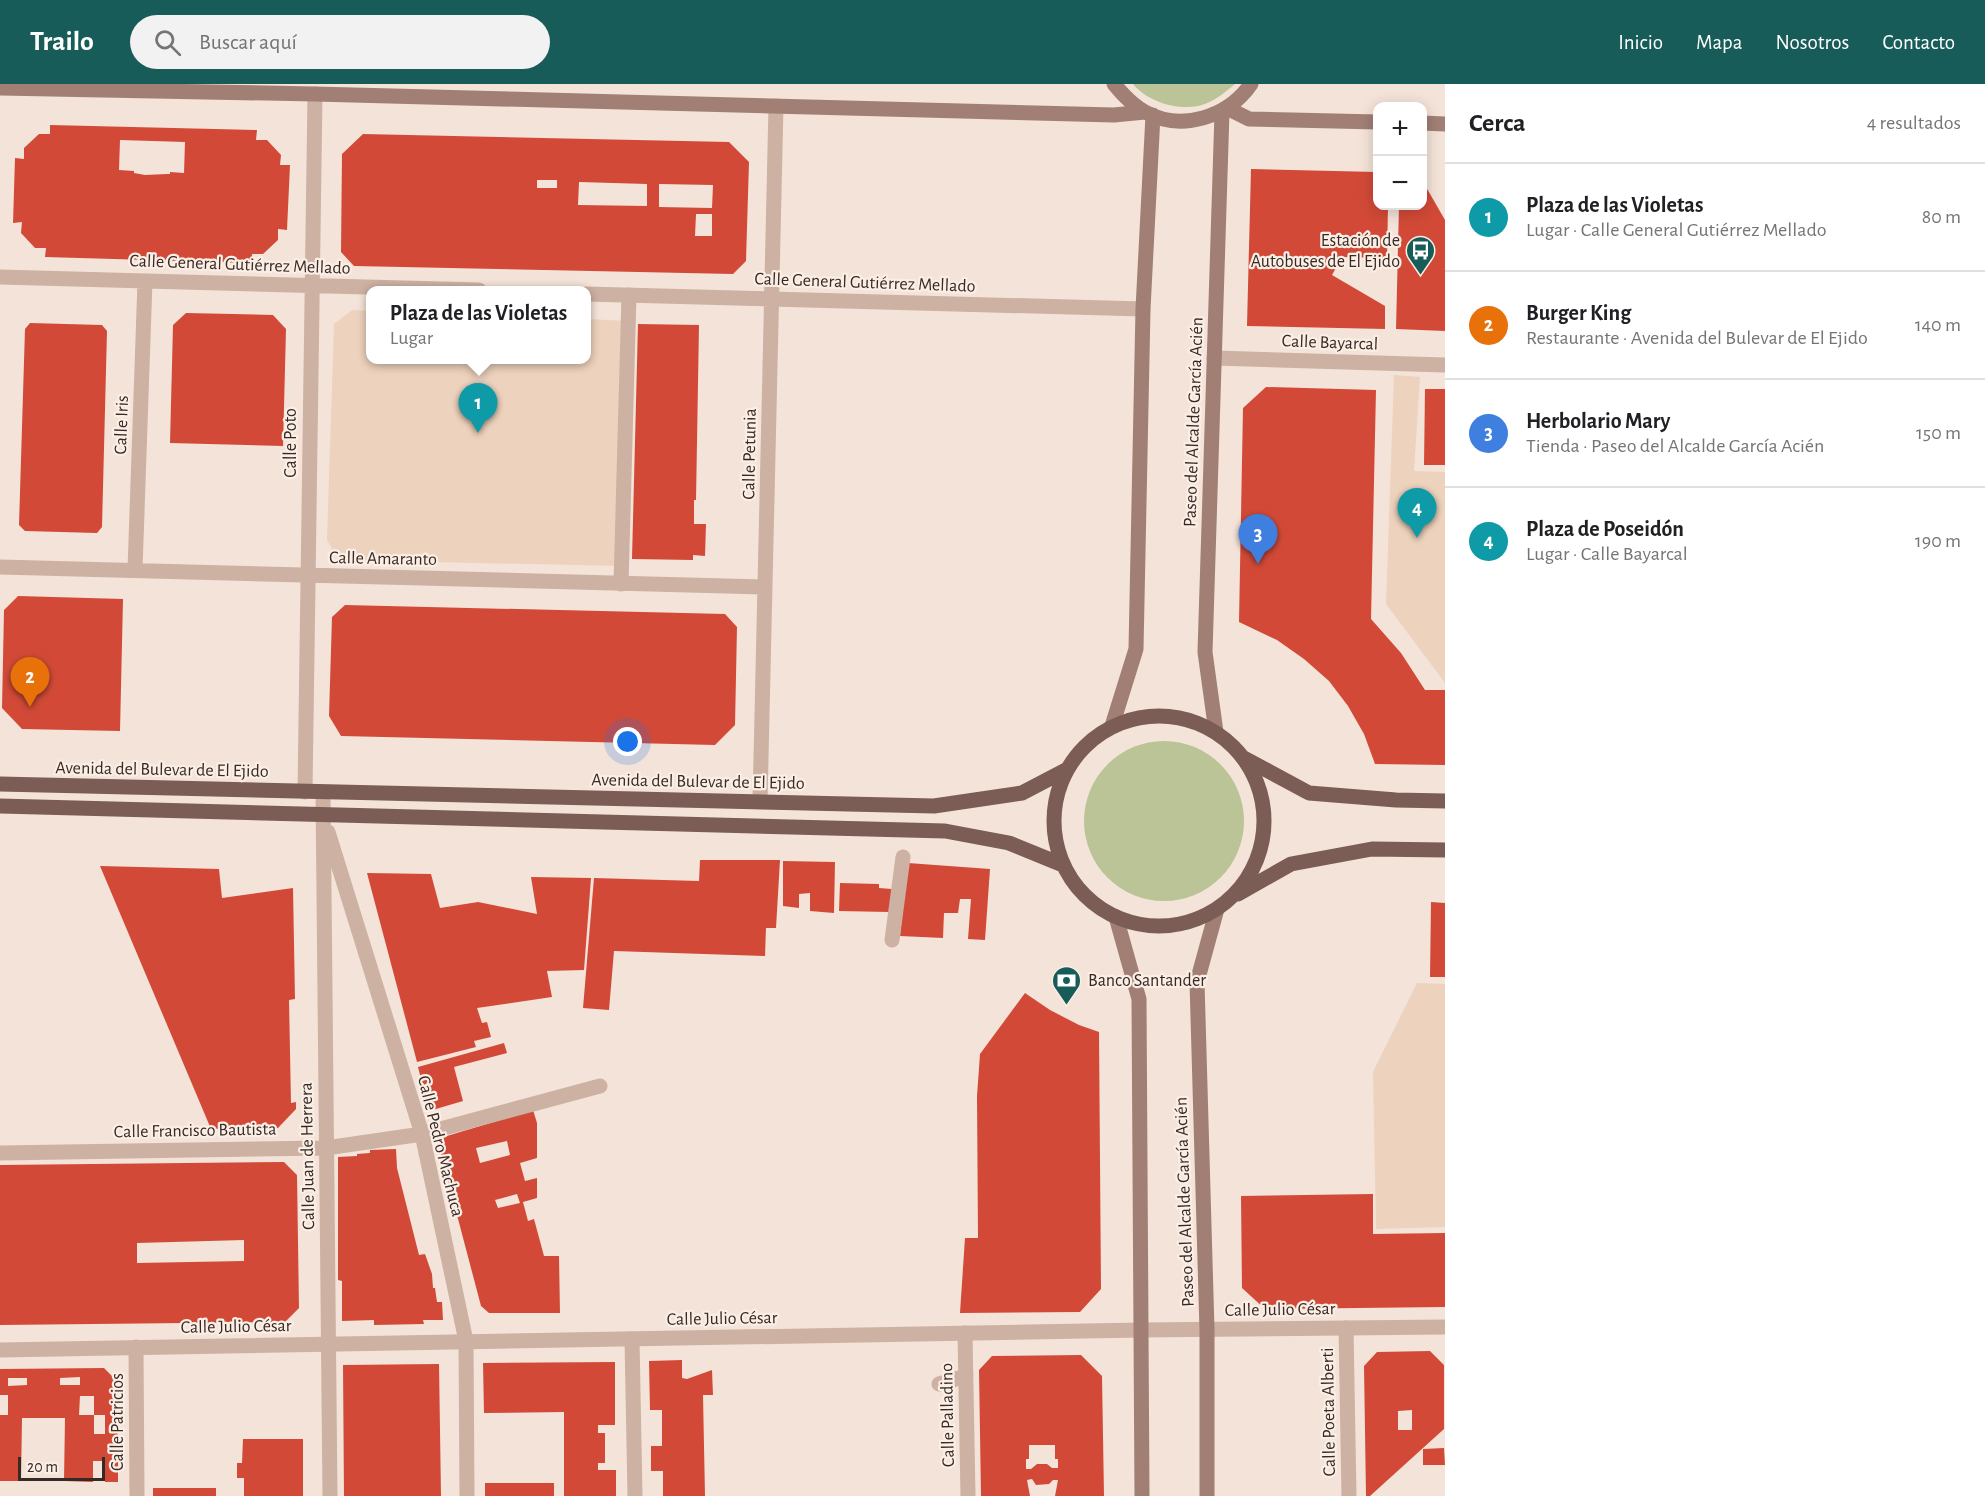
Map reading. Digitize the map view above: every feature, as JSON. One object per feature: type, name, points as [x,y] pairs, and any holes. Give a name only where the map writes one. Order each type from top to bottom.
[{"type":"main road","points":[[1114,84],[1126,99],[1149,114],[1170,120],[1197,120],[1225,110],[1242,97],[1251,84]]},
{"type":"main road","points":[[0,88],[1149,114]]},
{"type":"main road","points":[[1225,110],[1249,119],[1373,122]]},
{"type":"main road","name":"Paseo del Alcalde García Acién","points":[[1216,732],[1205,652],[1214,358],[1225,110]]},
{"type":"main road","points":[[1112,726],[1136,651],[1149,114]]},
{"type":"main road","points":[[1427,123],[1445,124]]},
{"type":"main road","points":[[1232,898],[1250,873],[1262,845],[1265,814],[1258,784],[1244,758],[1231,744],[1216,732],[1183,718],[1147,716],[1112,726],[1086,744],[1066,770],[1055,801],[1054,834],[1063,865],[1077,886],[1095,904],[1116,917],[1150,926],[1185,923],[1217,909],[1291,864],[1372,849],[1445,850]]},
{"type":"main road","points":[[1244,758],[1310,793],[1396,800],[1445,801]]},
{"type":"main road","name":"Avenida del Bulevar de El Ejido","points":[[0,784],[934,806],[1022,793],[1066,770]]},
{"type":"main road","points":[[0,806],[945,831],[1009,843],[1063,865]]},
{"type":"main road","name":"Paseo del Alcalde García Acién","points":[[1208,1496],[1207,1330],[1197,982],[1217,909]]},
{"type":"main road","points":[[1116,917],[1138,999],[1142,1496]]},
{"type":"street","name":"Calle Poto","points":[[304,792],[315,94]]},
{"type":"street","name":"Calle Petunia","points":[[760,802],[776,106]]},
{"type":"street","name":"Calle General Gutiérrez Mellado","points":[[0,277],[366,288]]},
{"type":"street","name":"Calle Iris","points":[[135,570],[146,281]]},
{"type":"street","name":"Calle General Gutiérrez Mellado","points":[[591,294],[1143,309]]},
{"type":"street","points":[[621,584],[629,295]]},
{"type":"street","name":"Calle Bayarcal","points":[[1214,358],[1445,365]]},
{"type":"street","name":"Calle Amaranto","points":[[0,567],[765,587]]},
{"type":"street","points":[[322,815],[323,792]]},
{"type":"street","name":"Calle Pedro Machuca","points":[[322,815],[422,1134],[466,1341],[467,1496]]},
{"type":"street","name":"Calle Juan de Herrera","points":[[322,815],[330,1496]]},
{"type":"street","points":[[892,940],[903,857]]},
{"type":"street","name":"Calle Francisco Bautista","points":[[0,1153],[326,1148],[422,1134],[600,1086]]},
{"type":"street","name":"Calle Julio César","points":[[0,1350],[1141,1330],[1445,1327]]},
{"type":"street","name":"Calle Poeta Alberti","points":[[1346,1328],[1349,1496]]},
{"type":"street","name":"Calle Palladino","points":[[965,1333],[968,1496]]},
{"type":"street","points":[[632,1339],[635,1496]]},
{"type":"street","name":"Calle Patricios","points":[[136,1347],[137,1496]]},
{"type":"street","points":[[939,1384],[966,1376]]},
{"type":"green space","points":[[1133,84],[1235,84],[1209,103],[1181,107],[1154,100]]},
{"type":"green space","points":[[1164,741],[1180,742],[1195,747],[1209,754],[1221,764],[1231,776],[1238,790],[1243,805],[1243,837],[1238,852],[1231,866],[1221,878],[1209,888],[1195,895],[1180,900],[1164,901],[1148,900],[1133,895],[1119,888],[1107,878],[1097,866],[1090,852],[1085,837],[1084,821],[1085,805],[1090,790],[1097,776],[1107,764],[1119,754],[1133,747],[1148,742]]},
{"type":"shaded area","points":[[352,310],[366,311],[366,364],[591,364],[591,319],[628,321],[621,566],[339,560],[327,540],[334,324]]},
{"type":"shaded area","points":[[1394,375],[1420,377],[1414,471],[1445,472],[1445,683],[1386,604]]},
{"type":"shaded area","points":[[1417,983],[1445,984],[1445,1227],[1376,1229],[1373,1072]]},
{"type":"building","points":[[50,125],[257,130],[256,140],[267,140],[281,155],[280,165],[290,165],[287,230],[278,229],[278,240],[263,254],[252,254],[252,263],[45,257],[46,248],[35,248],[21,233],[22,222],[13,223],[15,158],[24,159],[24,148],[39,134],[50,134]],"holes":[[[120,140],[185,142],[184,173],[145,175],[134,173],[134,171],[119,170]]]},
{"type":"building","points":[[363,134],[729,142],[749,162],[746,261],[733,274],[354,266],[341,252],[342,154]],"holes":[[[537,180],[557,180],[557,188],[537,188]],[[579,182],[647,184],[647,206],[578,205]],[[659,184],[713,185],[712,208],[659,207]],[[696,214],[712,214],[712,236],[695,236]]]},
{"type":"building","points":[[1251,169],[1373,172],[1373,210],[1388,210],[1387,258],[1342,257],[1332,275],[1385,306],[1385,329],[1247,326]]},
{"type":"building","name":"Estación de Autobuses de El Ejido","points":[[1427,189],[1445,220],[1445,331],[1396,329],[1399,210],[1427,210]]},
{"type":"building","points":[[186,313],[273,315],[286,329],[283,446],[170,443],[173,325]]},
{"type":"building","points":[[30,323],[102,325],[107,331],[102,527],[97,533],[25,531],[19,525],[25,329]]},
{"type":"building","points":[[638,324],[699,325],[694,524],[706,524],[705,556],[693,555],[693,560],[632,559]]},
{"type":"building","points":[[1266,387],[1376,390],[1371,619],[1401,653],[1425,690],[1445,690],[1445,765],[1375,764],[1364,734],[1348,706],[1329,681],[1277,640],[1239,622],[1243,408]]},
{"type":"building","points":[[1425,389],[1445,389],[1445,465],[1424,465]]},
{"type":"building","points":[[18,596],[123,599],[120,731],[22,729],[2,708],[4,610]]},
{"type":"building","points":[[345,605],[725,614],[737,627],[735,725],[715,745],[341,736],[329,716],[332,617]]},
{"type":"building","points":[[700,860],[780,860],[776,928],[766,928],[765,956],[614,951],[609,1010],[583,1008],[594,878],[699,881]]},
{"type":"building","points":[[783,861],[835,862],[834,913],[810,911],[810,893],[799,894],[799,908],[783,906]]},
{"type":"building","points":[[908,863],[990,869],[985,940],[968,939],[971,899],[960,899],[958,913],[944,913],[943,938],[900,936]]},
{"type":"building","points":[[100,866],[219,869],[222,898],[293,888],[295,999],[289,1000],[291,1103],[296,1102],[296,1109],[278,1128],[211,1129]]},
{"type":"building","points":[[367,873],[431,874],[440,908],[478,902],[537,914],[531,877],[591,878],[584,970],[547,971],[552,997],[477,1008],[482,1023],[487,1022],[491,1037],[474,1041],[476,1047],[417,1062]]},
{"type":"building","points":[[840,883],[879,884],[879,888],[892,889],[889,912],[839,911]]},
{"type":"building","points":[[1431,902],[1445,903],[1445,977],[1430,977]]},
{"type":"building","points":[[1025,993],[1050,1010],[1079,1025],[1099,1032],[1101,1289],[1080,1312],[960,1313],[965,1238],[978,1238],[977,1096],[980,1054]]},
{"type":"building","points":[[504,1043],[507,1053],[454,1067],[463,1101],[429,1111],[418,1067]]},
{"type":"building","points":[[533,1110],[537,1123],[537,1158],[520,1163],[525,1181],[537,1178],[537,1198],[523,1202],[528,1221],[534,1219],[544,1256],[559,1256],[560,1313],[489,1313],[481,1306],[437,1139]],"holes":[[[507,1141],[510,1155],[480,1163],[476,1148]],[[517,1194],[520,1203],[498,1208],[495,1200]]]},
{"type":"building","points":[[396,1149],[397,1168],[419,1255],[425,1254],[432,1274],[437,1302],[442,1302],[443,1320],[423,1320],[424,1324],[374,1325],[374,1320],[342,1321],[342,1281],[338,1280],[338,1157],[357,1156],[357,1154],[370,1153],[370,1150]]},
{"type":"building","points":[[284,1162],[297,1175],[299,1308],[285,1322],[0,1325],[0,1165]],"holes":[[[244,1240],[244,1261],[137,1263],[137,1243]]]},
{"type":"building","points":[[1373,1194],[1373,1234],[1445,1233],[1445,1307],[1265,1309],[1242,1288],[1241,1196]]},
{"type":"building","points":[[1430,1351],[1444,1365],[1444,1429],[1370,1496],[1366,1496],[1364,1366],[1377,1352]],"holes":[[[1412,1410],[1412,1430],[1398,1430],[1398,1411]]]},
{"type":"building","points":[[1081,1355],[1102,1376],[1104,1496],[1055,1496],[1058,1480],[1053,1480],[1049,1484],[1036,1485],[1032,1479],[1027,1480],[1030,1496],[981,1496],[979,1370],[992,1356]],"holes":[[[1029,1445],[1055,1445],[1055,1459],[1058,1459],[1058,1468],[1052,1468],[1047,1464],[1037,1464],[1031,1469],[1026,1469]]]},
{"type":"building","points":[[682,1360],[682,1378],[687,1379],[712,1370],[713,1395],[703,1395],[705,1496],[663,1496],[663,1471],[651,1471],[651,1446],[662,1446],[662,1410],[650,1410],[649,1361]]},
{"type":"building","points":[[615,1362],[615,1425],[598,1425],[598,1433],[605,1433],[605,1463],[598,1463],[598,1470],[616,1470],[616,1496],[564,1496],[564,1412],[484,1413],[483,1363]]},
{"type":"building","points":[[439,1364],[441,1496],[344,1496],[343,1365]]},
{"type":"building","points":[[104,1368],[117,1381],[118,1448],[114,1448],[115,1462],[118,1461],[118,1482],[105,1482],[104,1461],[93,1461],[93,1482],[64,1481],[65,1418],[22,1418],[21,1481],[0,1481],[0,1415],[8,1415],[8,1395],[0,1395],[0,1369]],"holes":[[[80,1377],[80,1385],[60,1385],[60,1378]],[[8,1378],[27,1378],[27,1385],[8,1386]],[[80,1396],[94,1396],[94,1415],[79,1415]],[[94,1415],[105,1415],[105,1434],[94,1434]]]},
{"type":"building","points":[[243,1439],[303,1439],[303,1496],[244,1496],[244,1478],[237,1478],[237,1463],[242,1463]]},
{"type":"building","points":[[1444,1448],[1445,1465],[1423,1465],[1423,1449]]},
{"type":"building","points":[[485,1483],[554,1483],[554,1496],[485,1496]]},
{"type":"building","points":[[153,1488],[216,1488],[216,1496],[153,1496]]},
{"type":"place","name":"Estación de Autobuses de El Ejido","points":[[1421,276]]},
{"type":"place","name":"Plaza de las Violetas","points":[[478,433]]},
{"type":"place","name":"Plaza de Poseidón","points":[[1417,538]]},
{"type":"place","name":"Herbolario Mary","points":[[1258,564]]},
{"type":"place","name":"Burger King","points":[[30,707]]},
{"type":"place","name":"Banco Santander","points":[[1067,1006]]}]
